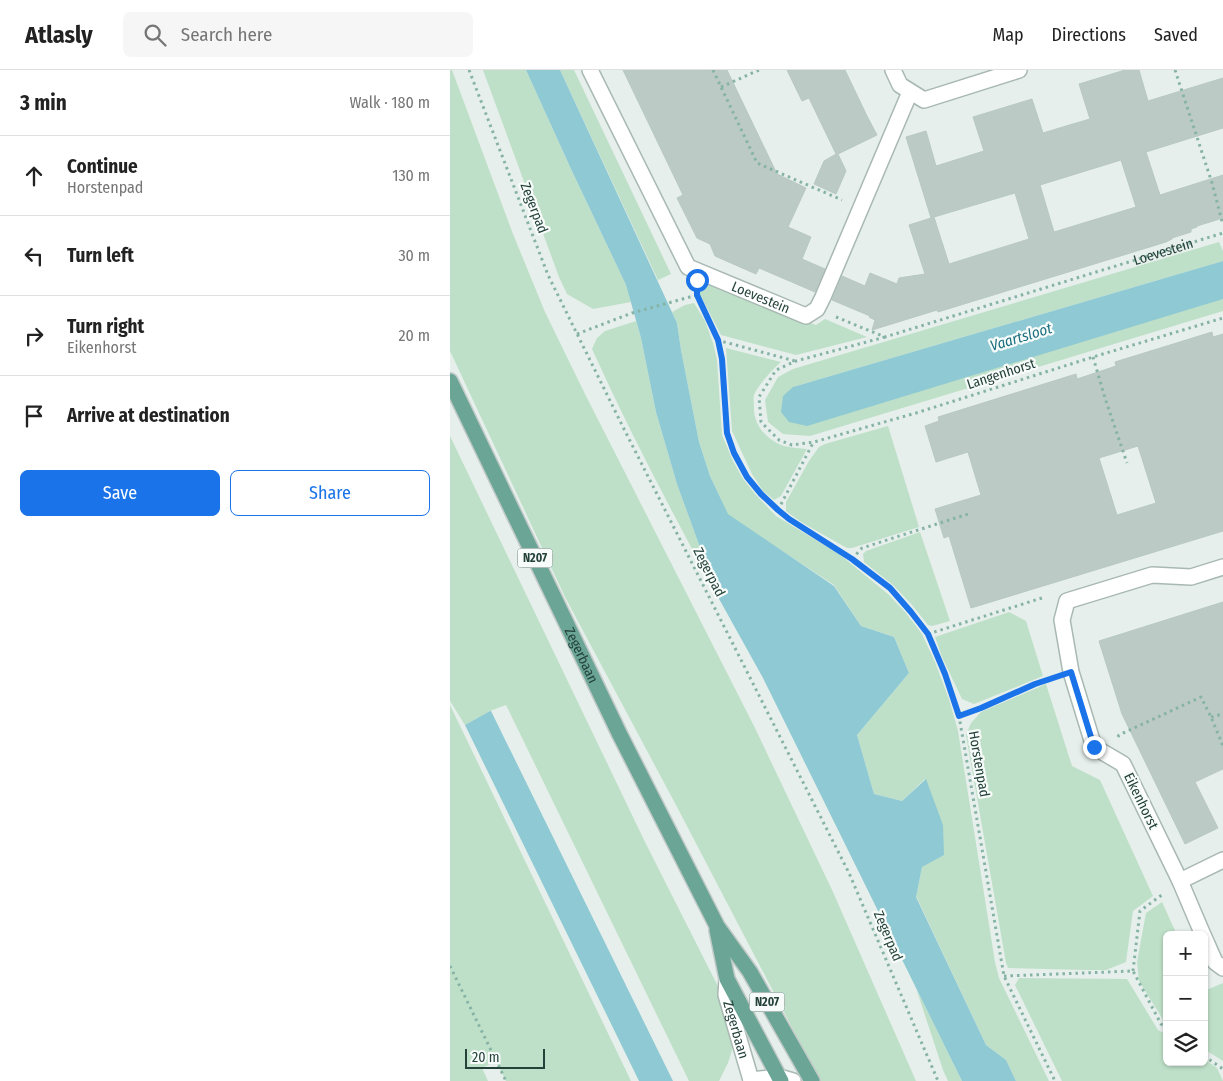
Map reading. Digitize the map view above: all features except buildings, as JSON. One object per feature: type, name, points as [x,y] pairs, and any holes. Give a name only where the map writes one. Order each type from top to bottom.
[{"type":"main road","name":"Zegerbaan","points":[[450,381],[620,735],[717,926],[750,972],[812,1081]]},
{"type":"main road","name":"Zegerbaan","points":[[717,926],[727,979],[785,1080]]},
{"type":"street","points":[[590,70],[688,267]]},
{"type":"street","points":[[893,70],[900,85],[924,100],[1019,70]]},
{"type":"street","name":"Loevestein","points":[[688,267],[806,316],[817,309],[910,92]]},
{"type":"street","points":[[1067,601],[1152,575],[1191,577],[1223,567]]},
{"type":"street","name":"Eikenhorst","points":[[1067,601],[1062,620],[1071,672],[1094,747],[1123,764],[1180,881],[1202,931]]},
{"type":"street","points":[[1180,881],[1223,860]]},
{"type":"street","name":"Eikenhorst","points":[[1208,945],[1215,962],[1223,968]]},
{"type":"street","name":"Zegerbaan","points":[[727,979],[726,995],[751,1080],[785,1080]]},
{"type":"path","name":"Zegerpad","points":[[470,70],[548,275],[849,873],[938,1081]]},
{"type":"path","points":[[712,70],[757,163],[861,208]]},
{"type":"path","points":[[721,87],[759,70]]},
{"type":"path","points":[[1175,70],[1212,183],[1223,225]]},
{"type":"path","name":"Loevestein","points":[[814,442],[792,445],[779,440],[761,422],[759,397],[776,370],[796,361],[885,337],[1223,233]]},
{"type":"path","name":"Horstenpad","points":[[688,267],[697,280],[697,295],[718,340],[722,359],[727,433],[734,453],[747,477],[761,494],[789,519],[852,559],[890,588],[928,634],[945,674],[959,716],[1004,976],[1054,1081]]},
{"type":"path","points":[[577,334],[632,313],[697,295]]},
{"type":"path","name":"Langenhorst","points":[[814,442],[916,413],[1223,318]]},
{"type":"path","points":[[846,321],[885,337]]},
{"type":"path","points":[[718,340],[796,361]]},
{"type":"path","points":[[1093,357],[1127,463]]},
{"type":"path","points":[[778,510],[814,442]]},
{"type":"path","points":[[852,559],[862,548],[968,514]]},
{"type":"path","points":[[928,634],[1053,595],[1067,601]]},
{"type":"path","points":[[959,716],[1035,684],[1071,672]]},
{"type":"path","points":[[1108,755],[1119,735],[1201,697],[1212,717],[1223,746]]},
{"type":"path","points":[[1212,717],[1223,714]]},
{"type":"path","points":[[1163,1025],[1133,971],[1140,911],[1180,881]]},
{"type":"path","points":[[450,966],[506,1081]]},
{"type":"path","points":[[1004,976],[1133,971]]},
{"type":"path","points":[[1208,1059],[1223,1070]]},
{"type":"green space","points":[[450,70],[452,70],[513,234],[545,312],[754,726],[833,892],[916,1081],[820,1081],[565,597],[450,351]]},
{"type":"green space","points":[[483,70],[526,70],[626,285],[631,302],[593,309],[567,294],[559,277]]},
{"type":"green space","points":[[560,70],[574,70],[671,274],[658,280]]},
{"type":"green space","points":[[1219,242],[1223,251],[1223,261],[793,387],[1223,299],[1223,311],[810,436],[783,434],[768,422],[765,400],[778,377],[793,369]]},
{"type":"green space","points":[[691,277],[816,325],[825,319],[867,337],[796,355],[721,335]]},
{"type":"green space","points":[[694,303],[705,321],[717,360],[722,435],[743,479],[776,516],[839,554],[888,594],[922,634],[935,662],[949,699],[958,731],[999,978],[1049,1081],[1016,1081],[1006,1060],[986,1045],[916,896],[922,867],[925,779],[902,801],[874,794],[857,735],[909,673],[894,637],[861,626],[834,585],[728,515],[710,476],[699,442],[677,323],[672,312],[685,305]]},
{"type":"green space","points":[[636,321],[656,412],[677,484],[718,597],[653,474],[592,349],[597,338],[605,331]]},
{"type":"green space","points":[[726,348],[781,362],[762,382],[754,395],[755,418],[767,437],[777,443],[784,446],[807,449],[781,496],[774,500],[763,491],[752,474],[732,431]]},
{"type":"green space","points":[[888,426],[919,527],[847,548],[801,522],[786,511],[786,502],[819,447]]},
{"type":"green space","points":[[450,436],[645,842],[739,1028],[728,1063],[719,1081],[689,1081],[506,705],[490,711],[465,725],[450,701]]},
{"type":"green space","points":[[920,532],[950,621],[932,626],[928,625],[893,585],[864,562],[863,554],[866,551]]},
{"type":"green space","points":[[1009,612],[1026,621],[1043,676],[974,704],[962,699],[942,657],[935,637]]},
{"type":"green space","points":[[1046,684],[1072,766],[1100,780],[1153,896],[1133,911],[1126,962],[1106,970],[1008,968],[1006,963],[966,735],[971,723],[981,712]]},
{"type":"green space","points":[[450,705],[631,1081],[506,1081],[496,1061],[482,1068],[488,1081],[450,1081]]},
{"type":"green space","points":[[1162,902],[1175,931],[1163,931],[1163,1020],[1139,981],[1137,962],[1146,913]]},
{"type":"green space","points":[[1019,978],[1127,979],[1158,1030],[1163,1033],[1163,1066],[1208,1066],[1208,1062],[1217,1068],[1223,1081],[1062,1081],[1015,985]]},
{"type":"green space","points":[[1223,983],[1223,1061],[1208,1052],[1208,989]]},
{"type":"green space","points":[[916,988],[962,1081],[948,1081]]},
{"type":"water","points":[[526,70],[560,70],[677,323],[699,442],[710,476],[728,514],[834,586],[861,626],[894,637],[909,673],[857,735],[874,794],[902,801],[926,779],[943,825],[944,855],[922,867],[916,897],[986,1045],[1006,1060],[1016,1081],[962,1081],[763,678],[718,597],[677,484],[656,412],[641,338],[626,285]]},
{"type":"water","name":"Vaartsloot","points":[[1223,261],[1223,299],[807,426],[789,422],[781,412],[783,396],[793,387]]},
{"type":"water","points":[[490,711],[673,1081],[639,1081],[465,725]]},
{"type":"route","points":[[697,280],[697,295],[718,340],[722,359],[727,433],[734,453],[747,477],[761,494],[789,519],[840,550],[890,588],[928,634],[945,674],[959,716],[1035,684],[1071,672],[1094,747]]}]
